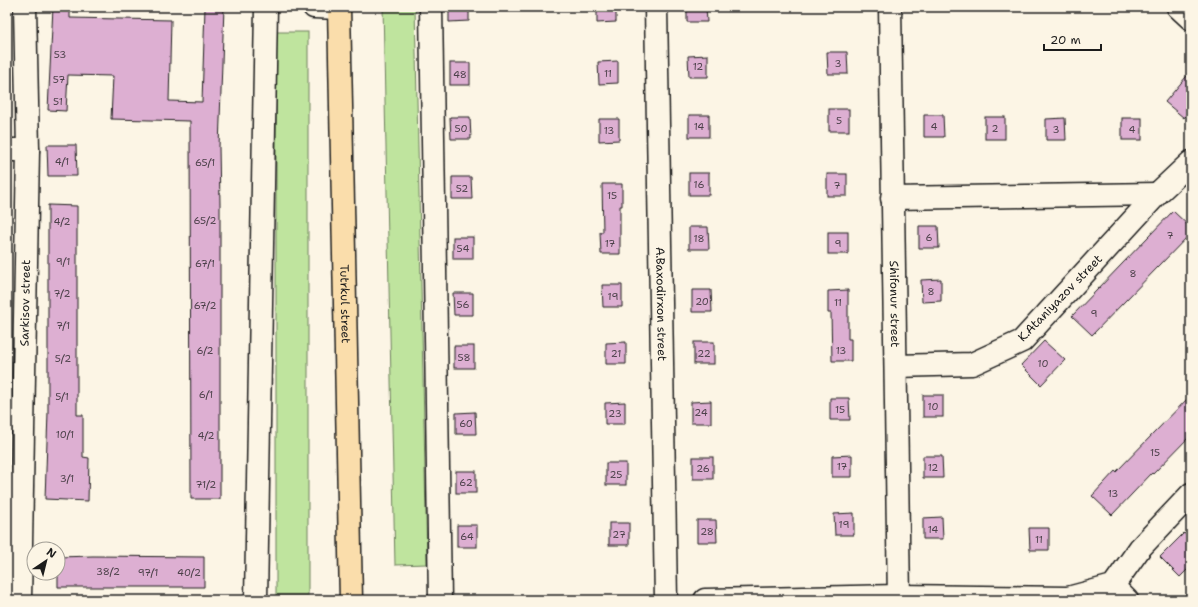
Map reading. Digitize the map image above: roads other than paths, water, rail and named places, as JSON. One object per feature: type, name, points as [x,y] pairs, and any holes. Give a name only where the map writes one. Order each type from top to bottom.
[{"type":"main road","name":"Tutrkul street","points":[[339,8],[351,600]]},
{"type":"street","name":"Sarkisov street","points":[[20,600],[15,386],[18,150],[25,7]]},
{"type":"street","points":[[256,600],[266,7]]},
{"type":"street","points":[[314,7],[339,8]]},
{"type":"street","points":[[431,7],[440,600]]},
{"type":"street","name":"A.Baxodirxon street","points":[[656,7],[666,600]]},
{"type":"street","name":"Shifonur street","points":[[890,7],[898,598]]},
{"type":"street","points":[[1178,7],[1191,19]]},
{"type":"street","name":"K.Ataniyazov street","points":[[896,366],[972,364],[1022,341],[1157,194],[1191,162]]},
{"type":"street","points":[[892,198],[1157,194]]},
{"type":"street","points":[[705,600],[1068,598],[1120,593],[1140,548],[1191,494]]}]
